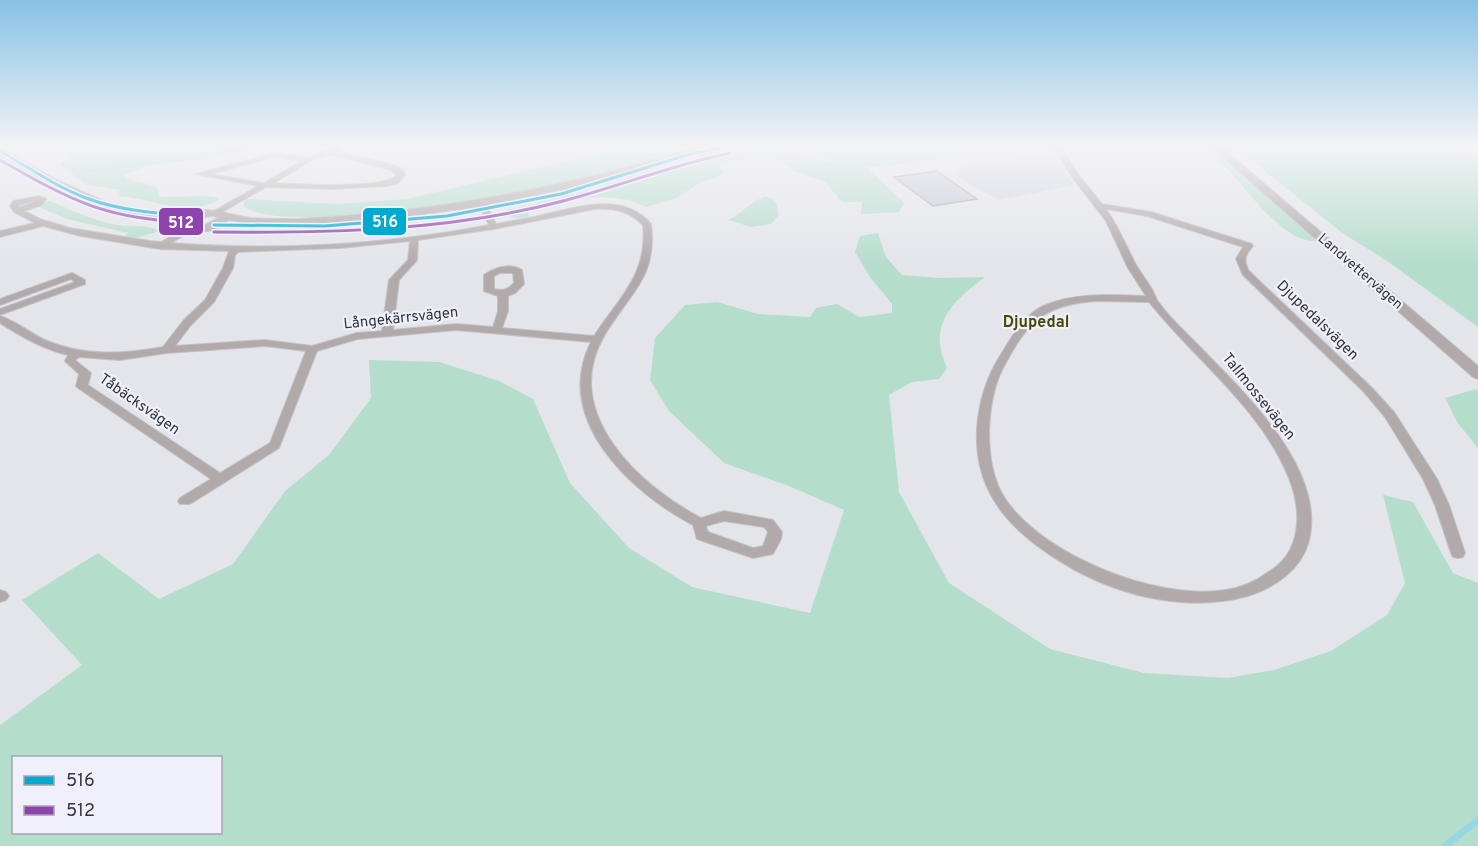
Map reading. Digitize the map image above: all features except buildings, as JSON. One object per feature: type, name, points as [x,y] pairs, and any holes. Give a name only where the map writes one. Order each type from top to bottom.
[{"type":"street","points":[[61,185],[121,210],[185,227],[345,225],[447,216],[483,207]]},
{"type":"street","points":[[220,215],[263,185]]},
{"type":"street","points":[[281,185],[361,185]]},
{"type":"street","points":[[102,203],[156,213],[220,215],[270,222],[324,221],[483,207],[561,194],[588,185]]},
{"type":"street","name":"Tallmossevägen","points":[[1083,185],[1100,206],[1151,299],[1252,411],[1281,451],[1298,487],[1304,522],[1299,555],[1281,573],[1257,589],[1236,595],[1211,598],[1185,596],[1127,585],[1096,574],[1053,551],[1029,532],[1004,508],[993,488],[985,460],[982,429],[987,397],[992,379],[1026,325],[1046,308],[1069,302],[1096,299],[1151,299]]},
{"type":"street","name":"Landvettervägen","points":[[1262,185],[1478,374]]},
{"type":"street","points":[[17,210],[43,223],[94,236],[160,246],[235,250],[315,247],[414,238],[494,227],[603,206],[626,209],[643,220],[649,232],[649,250],[645,265],[630,292],[597,339],[587,368],[587,392],[593,417],[610,450],[637,483],[662,502],[700,523],[724,516],[762,521],[773,526],[776,531],[768,550],[763,553],[753,552],[702,535],[699,528],[700,523]]},
{"type":"street","name":"Djupedalsvägen","points":[[1100,206],[1148,214],[1249,246],[1240,255],[1240,261],[1246,273],[1368,390],[1390,415],[1430,480],[1442,506],[1458,553]]},
{"type":"street","points":[[483,207],[494,227]]},
{"type":"street","points":[[185,227],[183,221],[196,215]]},
{"type":"street","points":[[214,225],[223,221],[220,215]]},
{"type":"street","points":[[0,234],[43,223]]},
{"type":"street","points":[[160,246],[185,227]]},
{"type":"street","points":[[387,333],[394,280],[414,261],[416,254],[414,238]]},
{"type":"street","points":[[167,350],[187,323],[209,302],[235,250]]},
{"type":"street","points":[[0,302],[72,276],[82,282],[0,312]]},
{"type":"street","points":[[497,329],[503,311],[503,294]]},
{"type":"street","points":[[0,319],[39,343],[75,355]]},
{"type":"street","name":"Långekärrsvägen","points":[[75,355],[106,357],[265,343],[312,349],[357,336],[456,327],[597,339]]},
{"type":"street","points":[[185,501],[275,445],[312,349]]},
{"type":"street","name":"Tåbäcksvägen","points":[[75,355],[70,362],[85,373],[82,386],[219,479]]},
{"type":"shaded area","points":[[973,185],[1072,185],[1000,200]]},
{"type":"green space","points":[[94,185],[151,185],[159,190],[159,197],[219,198],[218,201],[206,205],[181,207],[119,196],[120,190]]},
{"type":"green space","points":[[464,185],[550,185],[380,213],[317,217],[269,215],[243,205],[246,199],[337,204],[407,199]]},
{"type":"green space","points":[[603,185],[695,185],[677,198],[646,207],[632,201],[603,197],[572,200],[542,207],[528,211],[529,217],[515,218],[507,214],[508,210]]},
{"type":"green space","points":[[828,185],[886,185],[904,203],[899,212],[861,214],[862,202],[842,202]]},
{"type":"green space","points":[[1241,185],[1255,185],[1317,241],[1305,240],[1280,226]]},
{"type":"green space","points":[[1283,185],[1478,185],[1478,327],[1390,263],[1341,232]]},
{"type":"green space","points":[[764,197],[773,200],[778,208],[779,215],[771,224],[751,227],[728,220],[754,202]]},
{"type":"green space","points":[[50,201],[104,222],[149,227],[159,231],[137,238],[124,237],[128,233],[67,219],[36,206]]},
{"type":"green space","points":[[878,233],[886,257],[902,275],[940,278],[985,277],[953,305],[946,316],[940,339],[947,368],[939,379],[912,382],[889,395],[899,492],[949,583],[1050,649],[1144,673],[1228,678],[1274,670],[1331,651],[1387,615],[1405,583],[1383,495],[1413,502],[1453,573],[1478,583],[1478,846],[0,846],[0,725],[82,665],[22,600],[98,553],[159,599],[233,564],[285,491],[329,455],[371,398],[369,360],[439,362],[499,381],[533,399],[570,483],[629,548],[692,587],[810,613],[844,510],[789,486],[724,463],[669,411],[650,380],[655,338],[685,305],[718,302],[758,314],[810,317],[816,308],[837,304],[859,317],[892,313],[892,304],[870,277],[855,252],[860,236]]},
{"type":"green space","points":[[1476,389],[1478,391],[1478,448],[1457,422],[1445,398]]},
{"type":"waterway","points":[[1445,846],[1478,820]]},
{"type":"transit line","name":"512","points":[[43,185],[71,200],[110,213],[138,219],[196,222]]},
{"type":"transit line","name":"516","points":[[59,185],[86,198],[113,206],[140,211],[196,215]]},
{"type":"transit line","name":"516","points":[[214,225],[325,226],[447,216],[561,194],[589,185]]},
{"type":"transit line","name":"512","points":[[214,232],[326,233],[448,223],[562,201],[613,185]]},
{"type":"district","name":"Djupedal","points":[[1036,323]]}]
